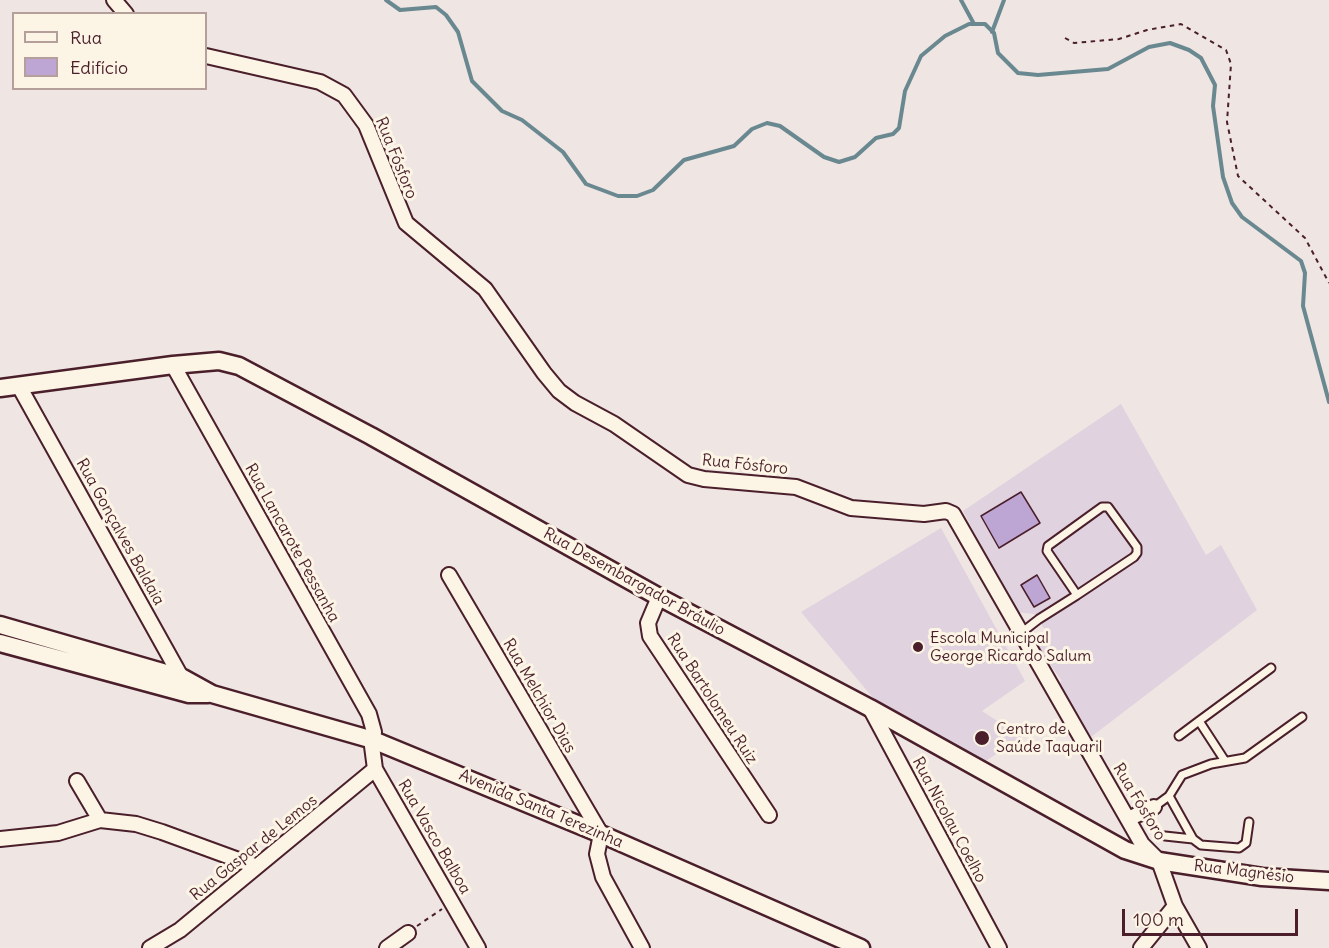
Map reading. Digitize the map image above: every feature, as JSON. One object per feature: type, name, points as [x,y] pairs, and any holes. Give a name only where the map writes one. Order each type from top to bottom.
[{"type":"street","points":[[114,0],[124,12]]},
{"type":"street","name":"Rua Fósforo","points":[[207,56],[320,82],[344,95],[366,125],[406,223],[485,289],[544,373],[574,403],[614,424],[695,478],[796,487],[851,508],[881,512],[950,512],[1142,844],[1159,861]]},
{"type":"street","name":"Rua Desembargador Bráulio","points":[[0,388],[219,361],[258,375],[659,597],[870,708],[1113,844],[1159,861]]},
{"type":"street","name":"Rua Lancarote Pessanha","points":[[173,365],[369,714],[374,732],[373,740]]},
{"type":"street","name":"Rua Gonçalves Baldaia","points":[[19,386],[183,678],[189,694]]},
{"type":"street","name":"Rua Melchior Dias","points":[[449,575],[601,834]]},
{"type":"street","name":"Rua Bartolomeu Ruiz","points":[[659,597],[648,623],[650,636],[769,815]]},
{"type":"street","name":"Avenida Santa Terezinha","points":[[0,625],[183,678],[212,694],[373,740],[601,834],[861,948]]},
{"type":"street","name":"Avenida Santa Terezinha","points":[[0,642],[189,694],[212,694]]},
{"type":"street","name":"Rua Nicolau Coelho","points":[[870,708],[999,948]]},
{"type":"street","name":"Rua Vasco Balboa","points":[[373,740],[375,769],[478,948]]},
{"type":"street","name":"Rua Gaspar de Lemos","points":[[150,948],[180,930],[375,769]]},
{"type":"street","points":[[77,781],[100,820]]},
{"type":"street","points":[[1128,819],[1154,807]]},
{"type":"street","points":[[0,839],[58,832],[100,820],[136,824],[255,866]]},
{"type":"street","points":[[601,834],[597,854],[603,877],[642,948]]},
{"type":"street","points":[[1159,861],[1175,906],[1199,948]]},
{"type":"street","name":"Rua Magnésio","points":[[1159,861],[1262,877],[1329,881]]},
{"type":"street","points":[[1141,948],[1175,906]]},
{"type":"street","points":[[387,948],[408,933]]},
{"type":"lane","points":[[1021,633],[1077,595],[1137,553],[1137,547],[1108,507],[1102,507],[1048,546],[1047,551],[1077,595]]},
{"type":"lane","points":[[1179,736],[1271,668]]},
{"type":"lane","points":[[1154,807],[1169,796],[1182,775],[1192,770],[1245,758],[1302,717]]},
{"type":"lane","points":[[1199,722],[1226,761]]},
{"type":"lane","points":[[1169,796],[1193,839],[1201,845],[1239,848],[1246,843],[1249,822]]},
{"type":"lane","points":[[1165,836],[1193,839]]},
{"type":"path","points":[[1065,39],[1074,43],[1119,39],[1147,30],[1181,24],[1226,51],[1231,64],[1227,122],[1238,176],[1305,238],[1329,283]]},
{"type":"path","points":[[408,933],[452,902]]},
{"type":"shaded area","points":[[1121,404],[1206,555],[1221,545],[1257,610],[1087,740],[1059,691],[1061,680],[1036,644],[1045,630],[1034,614],[1016,612],[963,511]]},
{"type":"shaded area","name":"Escola Municipal George Ricardo Salum","points":[[941,528],[1025,681],[982,711],[1022,737],[981,764],[874,699],[801,612]]},
{"type":"building","points":[[1021,492],[1040,523],[999,548],[981,516]]},
{"type":"building","points":[[1037,575],[1050,598],[1034,607],[1021,585]]},
{"type":"waterway","points":[[386,0],[400,10],[436,7],[446,15],[458,32],[472,81],[502,111],[522,120],[563,152],[586,184],[618,196],[637,196],[653,190],[684,160],[734,146],[752,129],[767,123],[780,126],[824,157],[839,162],[855,157],[876,138],[893,134],[899,128],[905,91],[921,56],[945,36],[969,24],[985,24],[994,33],[998,53],[1018,73],[1038,75],[1108,69],[1149,47],[1170,43],[1189,50],[1201,58],[1215,85],[1213,106],[1223,177],[1232,203],[1242,217],[1301,261],[1305,273],[1303,306],[1329,402]]},
{"type":"waterway","points":[[961,0],[974,24]]},
{"type":"waterway","points":[[992,32],[1004,0]]},
{"type":"place","name":"Escola Municipal George Ricardo Salum","points":[[918,647]]},
{"type":"place","name":"Centro de Saúde Taquaril","points":[[982,738]]}]
